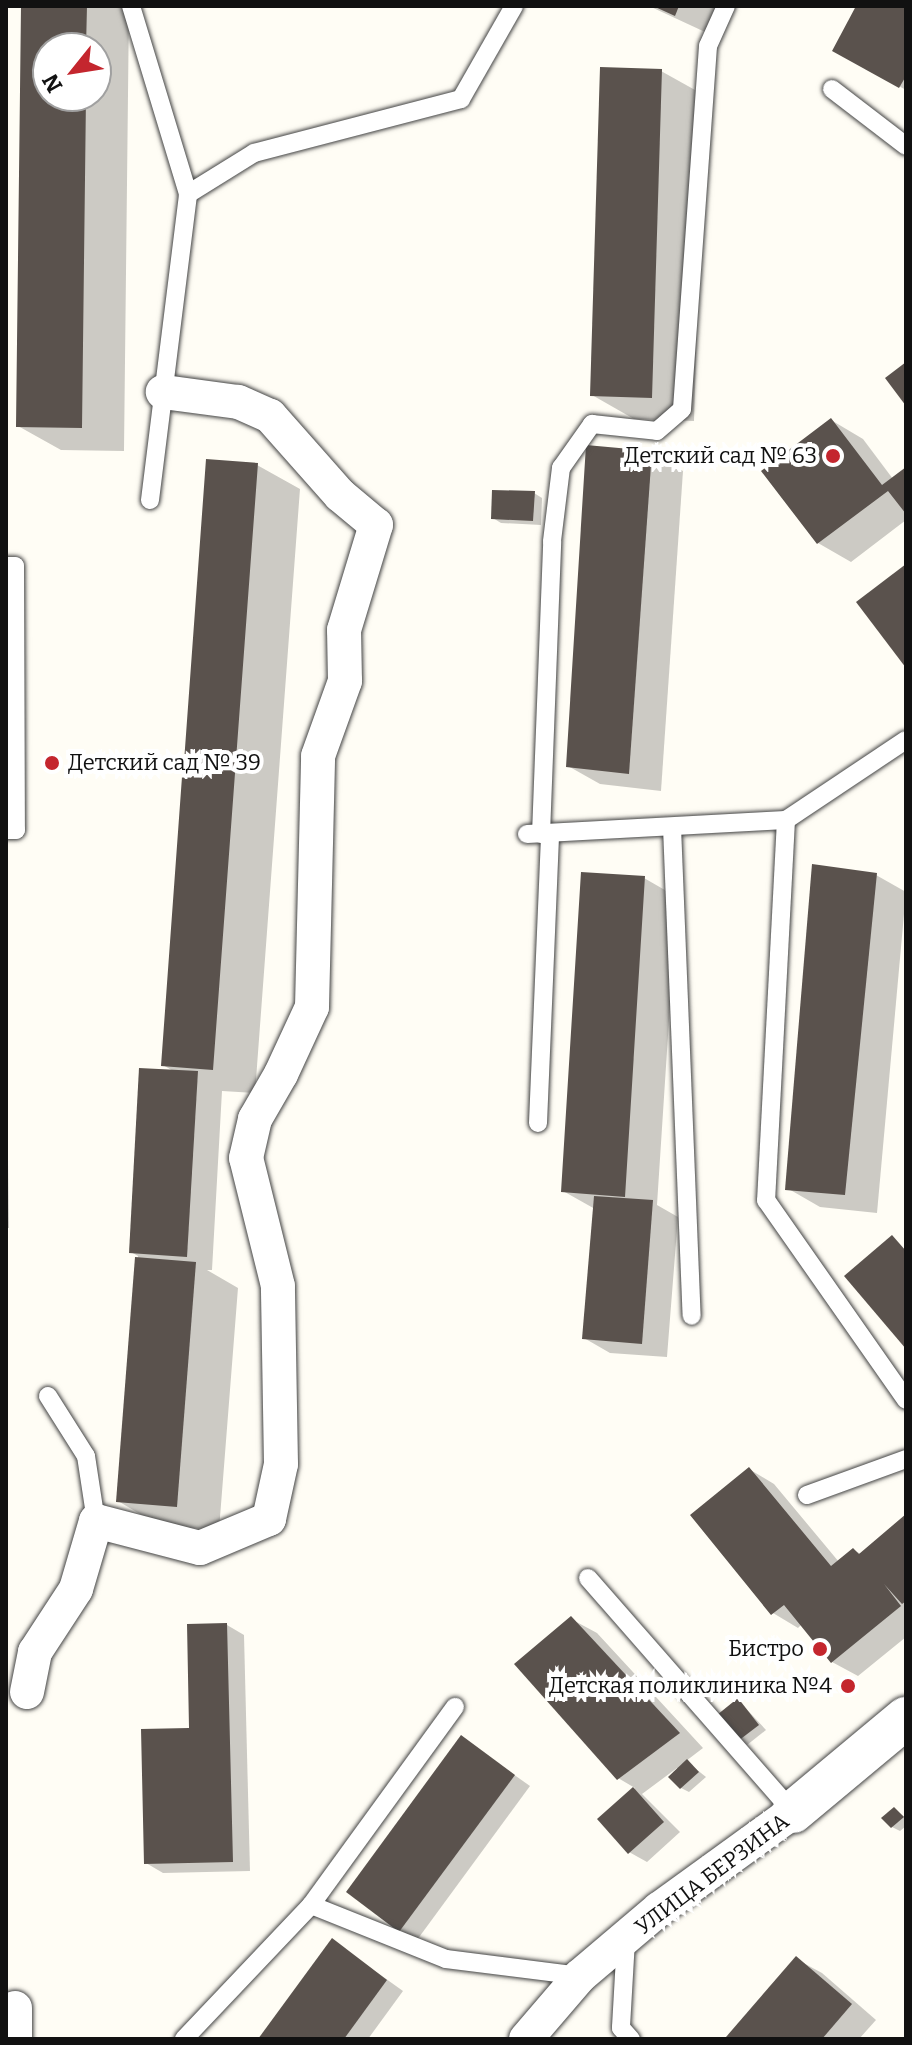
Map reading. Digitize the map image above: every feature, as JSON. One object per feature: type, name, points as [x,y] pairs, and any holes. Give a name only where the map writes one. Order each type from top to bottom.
[{"type":"street","points":[[27,1692],[35,1652],[76,1589],[96,1521],[200,1548],[269,1519],[281,1464],[278,1286],[246,1158],[255,1119],[281,1074],[312,1007],[318,756],[345,681],[344,630],[376,525],[340,495],[270,416],[238,402],[163,392]]},
{"type":"street","name":"УЛИЦА БЕРЗИНА","points":[[526,2039],[580,1976],[659,1909],[793,1812],[906,1718]]},
{"type":"lane","points":[[131,6],[188,194],[150,500]]},
{"type":"lane","points":[[188,194],[254,153],[325,131],[461,99],[514,6]]},
{"type":"lane","points":[[538,1123],[539,834],[552,541],[561,468],[592,424],[657,431],[682,409],[708,46],[726,6]]},
{"type":"lane","points":[[832,89],[906,146]]},
{"type":"lane","points":[[6,566],[15,566],[16,830],[6,830]]},
{"type":"lane","points":[[539,834],[786,820],[906,740]]},
{"type":"lane","points":[[786,820],[766,1200],[906,1400]]},
{"type":"lane","points":[[672,827],[692,1316]]},
{"type":"lane","points":[[48,1396],[86,1456],[96,1521]]},
{"type":"lane","points":[[807,1495],[906,1459]]},
{"type":"lane","points":[[588,1578],[793,1812]]},
{"type":"lane","points":[[184,2039],[311,1905],[455,1707]]},
{"type":"lane","points":[[311,1905],[446,1959],[580,1976]]},
{"type":"lane","points":[[621,2035],[626,1940]]},
{"type":"building","points":[[21,6],[87,6],[86,32],[32,32],[32,112],[86,112],[82,428],[16,427]]},
{"type":"building","points":[[653,6],[679,6],[675,16]]},
{"type":"building","points":[[856,6],[906,6],[906,76],[899,88],[832,51]]},
{"type":"building","points":[[600,67],[662,69],[652,398],[590,396]]},
{"type":"building","points":[[906,362],[906,406],[885,378]]},
{"type":"building","points":[[831,418],[882,485],[906,467],[906,514],[888,491],[817,544],[761,471]]},
{"type":"building","points":[[586,445],[652,451],[629,774],[566,767]]},
{"type":"building","points":[[206,459],[258,463],[213,1070],[161,1066],[183,763],[229,766],[184,762]]},
{"type":"building","points":[[492,490],[535,491],[533,521],[491,519]]},
{"type":"building","points":[[906,564],[906,668],[856,602]]},
{"type":"building","points":[[812,864],[877,873],[845,1195],[785,1190]]},
{"type":"building","points":[[581,872],[645,876],[625,1197],[561,1192]]},
{"type":"building","points":[[139,1068],[198,1071],[187,1257],[129,1253]]},
{"type":"building","points":[[594,1196],[653,1200],[642,1344],[582,1339]]},
{"type":"building","points":[[892,1235],[906,1251],[906,1349],[844,1276]]},
{"type":"building","points":[[135,1257],[196,1262],[177,1507],[116,1502]]},
{"type":"building","points":[[749,1467],[831,1566],[853,1548],[859,1554],[906,1514],[906,1601],[902,1604],[884,1584],[901,1606],[831,1663],[784,1605],[771,1615],[690,1515]]},
{"type":"building","points":[[571,1616],[680,1733],[617,1780],[514,1664]]},
{"type":"building","points":[[227,1623],[233,1862],[144,1864],[141,1729],[189,1728],[187,1624]]},
{"type":"building","points":[[738,1698],[759,1725],[738,1741],[717,1715]]},
{"type":"building","points":[[461,1735],[515,1775],[399,1932],[346,1892]]},
{"type":"building","points":[[687,1759],[699,1772],[680,1789],[668,1777]]},
{"type":"building","points":[[633,1787],[664,1822],[628,1854],[597,1819]]},
{"type":"building","points":[[894,1807],[904,1817],[891,1828],[881,1818]]},
{"type":"building","points":[[332,1938],[387,1980],[344,2039],[258,2039]]},
{"type":"building","points":[[796,1956],[852,2004],[822,2039],[726,2037]]},
{"type":"place","name":"Детский сад № 63","points":[[833,456]]},
{"type":"place","name":"Детский сад № 39","points":[[52,763]]},
{"type":"place","name":"Бистро","points":[[820,1649]]},
{"type":"place","name":"Детская поликлиника №4","points":[[848,1686]]}]
